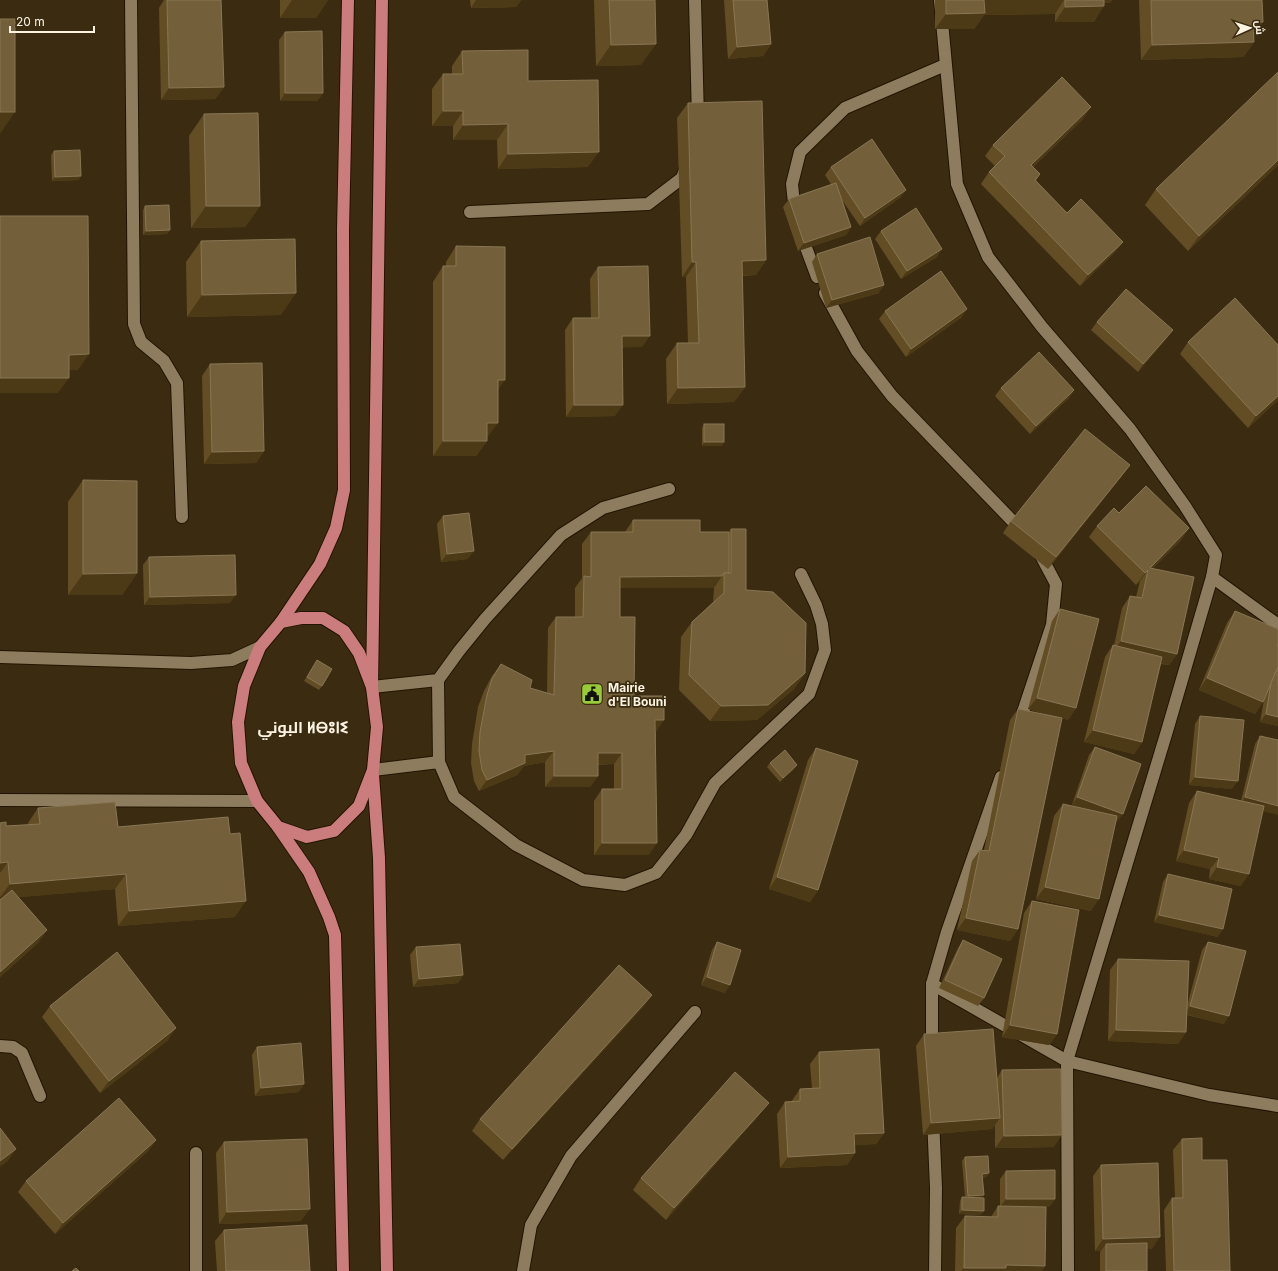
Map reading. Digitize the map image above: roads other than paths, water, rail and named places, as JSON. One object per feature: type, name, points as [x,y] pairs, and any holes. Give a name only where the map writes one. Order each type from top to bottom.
[{"type":"main road","points":[[344,1271],[335,935],[329,917],[309,872],[278,826],[257,801],[241,763],[238,722],[244,686],[260,647],[281,622],[320,564],[336,528],[344,490],[343,230],[348,0]]},
{"type":"main road","points":[[382,0],[372,687],[377,727],[373,770],[379,858],[387,1271]]},
{"type":"main road","points":[[281,622],[301,618],[323,618],[344,631],[359,653],[372,687]]},
{"type":"main road","points":[[278,826],[307,837],[334,831],[359,806],[373,770]]},
{"type":"street","points":[[131,0],[134,324],[141,342],[164,361],[177,383],[182,517]]},
{"type":"street","points":[[695,0],[698,134]]},
{"type":"street","points":[[940,0],[956,184],[988,257],[1042,327],[1130,429],[1185,506],[1216,556],[1212,577],[1167,731],[1067,1061],[1068,1271]]},
{"type":"street","points":[[945,65],[844,108],[800,152],[792,184],[795,218],[821,287],[857,351],[892,396],[1033,543],[1056,584],[1052,625],[1014,737]]},
{"type":"street","points":[[470,212],[648,204],[682,178],[690,156]]},
{"type":"street","points":[[669,489],[603,508],[562,535],[485,619],[438,680],[439,762],[454,797],[516,845],[583,880],[625,885],[656,873],[686,835],[715,783],[809,694],[826,650],[822,624],[816,605],[801,574]]},
{"type":"street","points":[[1212,577],[1278,625]]},
{"type":"street","points":[[0,657],[191,664],[232,660],[260,647]]},
{"type":"street","points":[[372,687],[438,680]]},
{"type":"street","points":[[373,770],[439,762]]},
{"type":"street","points":[[932,1059],[932,984],[947,932],[1004,767]]},
{"type":"street","points":[[0,800],[257,801]]},
{"type":"street","points":[[932,984],[1067,1061],[1209,1095],[1278,1106]]},
{"type":"street","points":[[523,1271],[531,1225],[571,1156],[695,1012]]},
{"type":"street","points":[[0,1046],[13,1047],[22,1053],[40,1096]]},
{"type":"street","points":[[932,1104],[936,1188],[935,1271]]},
{"type":"street","points":[[196,1153],[196,1271]]},
{"type":"place","name":"Mairie d'El Bouni","points":[[592,694]]},
{"type":"district","name":"البوني ⵍⴱⵓⵏⵉ","points":[[303,727]]}]
